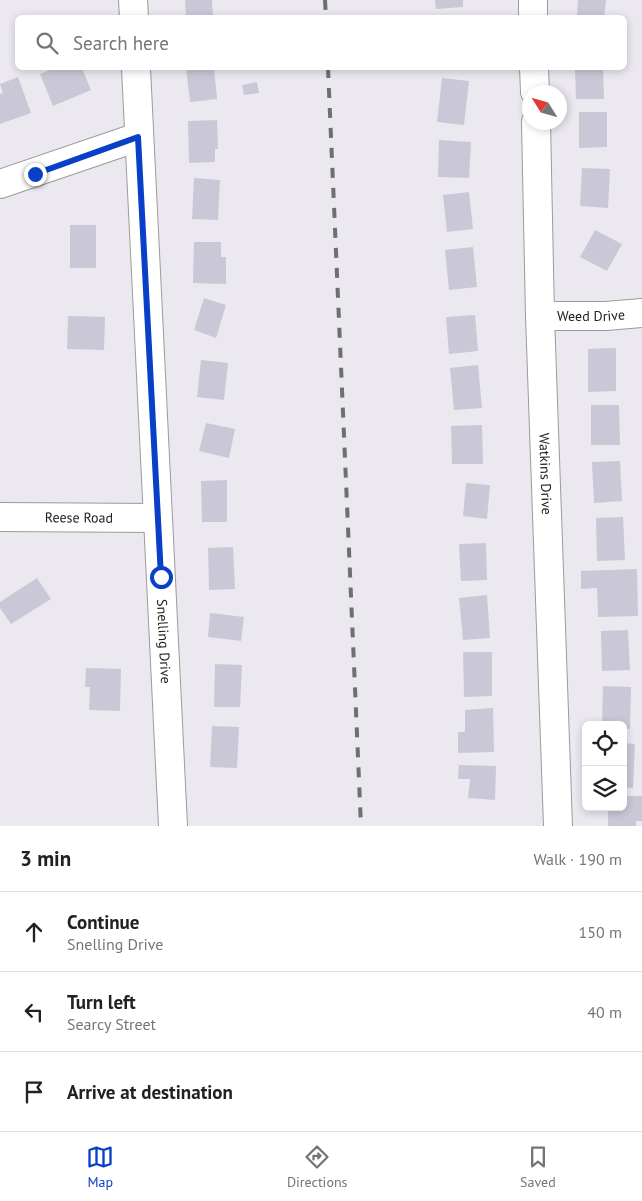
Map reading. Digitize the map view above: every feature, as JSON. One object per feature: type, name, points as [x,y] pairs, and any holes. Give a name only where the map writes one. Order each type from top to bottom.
[{"type":"street","points":[[133,0],[134,15]]},
{"type":"street","points":[[533,0],[533,15]]},
{"type":"street","name":"Snelling Drive","points":[[136,70],[172,826]]},
{"type":"street","points":[[534,70],[535,85]]},
{"type":"street","name":"Watkins Drive","points":[[536,130],[540,316],[558,826]]},
{"type":"street","points":[[0,184],[138,137]]},
{"type":"street","name":"Weed Drive","points":[[540,316],[606,316],[642,313]]},
{"type":"street","name":"Reese Road","points":[[0,517],[157,518]]},
{"type":"building","points":[[185,0],[212,0],[213,15],[186,15]]},
{"type":"building","points":[[435,0],[463,0],[463,7],[436,9]]},
{"type":"building","points":[[578,0],[606,0],[604,15],[577,15]]},
{"type":"building","points":[[50,70],[83,70],[91,90],[53,106],[40,74]]},
{"type":"building","points":[[186,70],[214,70],[217,99],[190,102]]},
{"type":"building","points":[[575,70],[603,70],[604,99],[576,99]]},
{"type":"building","points":[[18,77],[31,113],[0,124],[0,94],[3,93],[0,84]]},
{"type":"building","points":[[442,78],[469,81],[464,125],[437,122]]},
{"type":"building","points":[[257,82],[259,93],[244,95],[242,85]]},
{"type":"building","points":[[579,112],[607,112],[607,147],[579,148]]},
{"type":"building","points":[[217,120],[218,149],[215,149],[215,162],[189,163],[188,121]]},
{"type":"building","points":[[439,140],[471,142],[469,178],[438,177]]},
{"type":"building","points":[[582,168],[610,169],[608,208],[580,206]]},
{"type":"building","points":[[194,178],[220,180],[218,220],[192,219]]},
{"type":"building","points":[[469,192],[473,229],[447,232],[443,195]]},
{"type":"building","points":[[70,225],[96,225],[96,268],[70,268]]},
{"type":"building","points":[[595,230],[622,244],[607,271],[580,257]]},
{"type":"building","points":[[194,242],[221,242],[221,257],[226,257],[226,284],[193,283]]},
{"type":"building","points":[[473,247],[477,287],[449,290],[445,250]]},
{"type":"building","points":[[204,298],[226,305],[216,338],[194,330]]},
{"type":"building","points":[[475,315],[478,351],[449,354],[446,317]]},
{"type":"building","points":[[68,316],[105,317],[104,350],[67,349]]},
{"type":"building","points":[[616,348],[616,391],[588,392],[588,349]]},
{"type":"building","points":[[201,360],[228,363],[224,400],[197,397]]},
{"type":"building","points":[[478,365],[482,408],[454,410],[450,368]]},
{"type":"building","points":[[591,405],[619,405],[620,445],[591,445]]},
{"type":"building","points":[[206,423],[235,429],[229,458],[199,451]]},
{"type":"building","points":[[482,425],[483,464],[452,464],[451,426]]},
{"type":"building","points":[[620,461],[622,501],[594,503],[592,462]]},
{"type":"building","points":[[227,480],[227,522],[202,522],[201,481]]},
{"type":"building","points":[[466,483],[490,485],[487,519],[463,516]]},
{"type":"building","points":[[623,517],[625,560],[597,561],[596,518]]},
{"type":"building","points":[[486,543],[487,580],[461,581],[459,544]]},
{"type":"building","points":[[233,547],[235,589],[209,590],[208,548]]},
{"type":"building","points":[[637,569],[638,616],[598,617],[597,588],[581,589],[581,571]]},
{"type":"building","points":[[37,578],[51,599],[11,624],[0,608],[0,602]]},
{"type":"building","points":[[487,595],[490,638],[463,640],[459,598]]},
{"type":"building","points":[[210,613],[244,617],[241,641],[208,637]]},
{"type":"building","points":[[628,630],[630,670],[602,671],[601,631]]},
{"type":"building","points":[[463,652],[492,652],[492,696],[464,697]]},
{"type":"building","points":[[215,664],[242,665],[240,707],[214,707]]},
{"type":"building","points":[[86,668],[121,669],[120,711],[89,710],[90,687],[85,687]]},
{"type":"building","points":[[603,686],[631,687],[630,729],[627,729],[627,721],[602,721]]},
{"type":"building","points":[[493,708],[494,752],[458,753],[458,732],[465,732],[465,710]]},
{"type":"building","points":[[212,726],[239,727],[237,768],[210,767]]},
{"type":"building","points":[[627,743],[635,744],[633,788],[627,787]]},
{"type":"building","points":[[459,765],[496,766],[495,800],[468,798],[470,779],[458,779]]},
{"type":"building","points":[[627,796],[642,796],[642,821],[636,821],[636,826],[608,826],[608,811],[627,811]]},
{"type":"railway","points":[[325,0],[326,15]]},
{"type":"railway","points":[[328,70],[361,826]]},
{"type":"route","points":[[35,174],[138,137],[161,577]]}]
